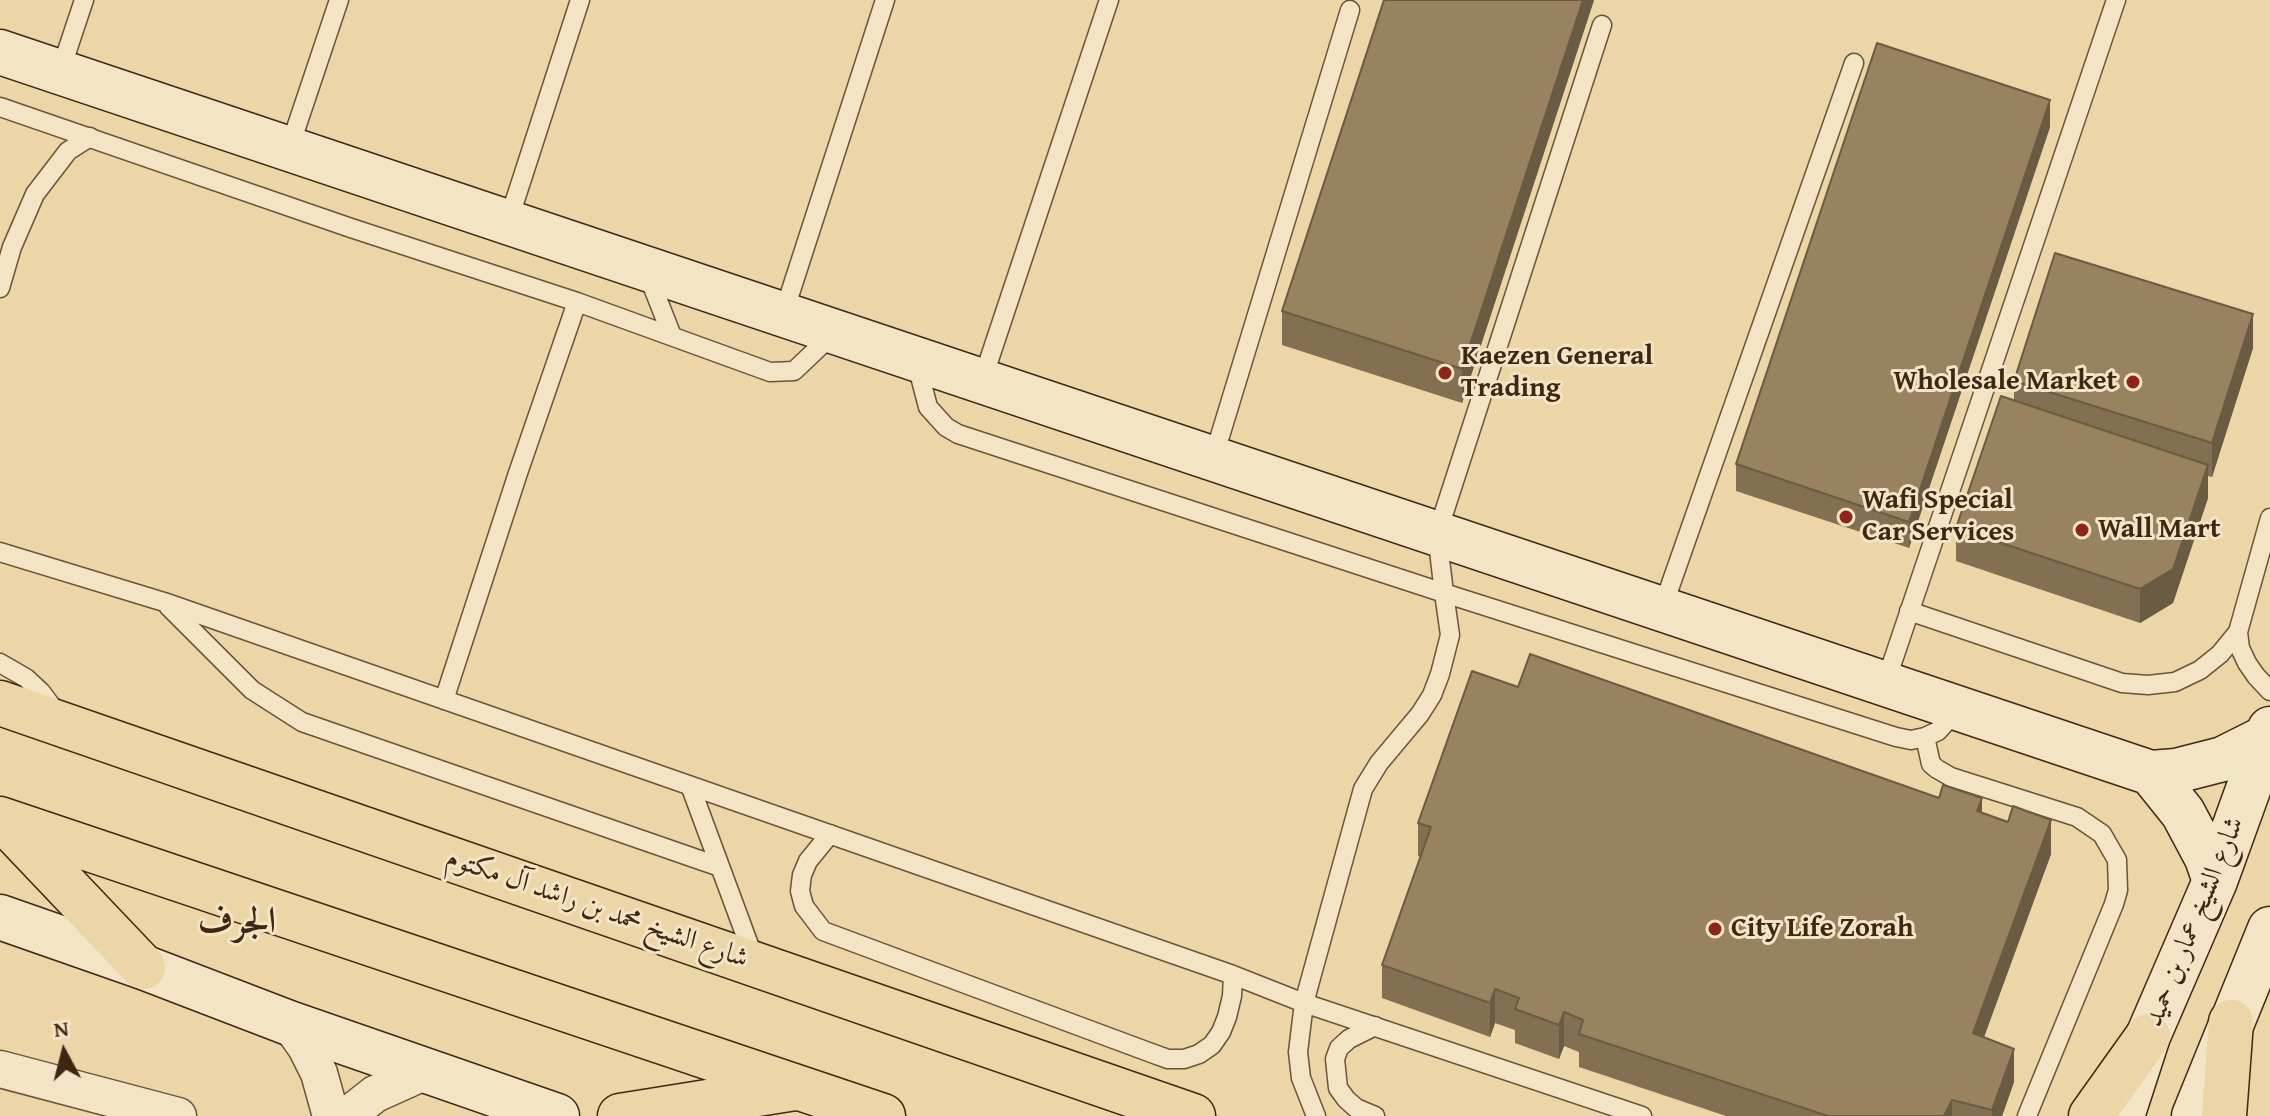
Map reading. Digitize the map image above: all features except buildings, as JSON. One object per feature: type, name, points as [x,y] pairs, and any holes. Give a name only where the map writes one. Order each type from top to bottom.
[{"type":"highway","name":"شارع الشيخ محمد بن راشد آل مكتوم","points":[[0,703],[1193,1116]]},
{"type":"highway","points":[[2,820],[143,967]]},
{"type":"highway","points":[[2,820],[883,1116]]},
{"type":"highway","points":[[2224,1116],[2231,1022]]},
{"type":"highway","points":[[2091,1116],[2148,1036]]},
{"type":"highway","points":[[620,1116],[801,1088]]},
{"type":"street","points":[[0,52],[2151,773],[2176,771],[2223,759],[2269,733]]},
{"type":"street","name":"شارع الشيخ عمار بن حميد","points":[[2122,1116],[2148,1036],[2215,881],[2269,733]]},
{"type":"street","points":[[2151,773],[2190,824],[2215,881]]},
{"type":"street","points":[[0,917],[289,1023],[557,1116]]},
{"type":"street","points":[[2194,1116],[2270,929]]},
{"type":"street","points":[[289,1023],[319,1073],[331,1116]]},
{"type":"street","points":[[0,1069],[178,1116]]},
{"type":"street","points":[[347,1116],[375,1094],[426,1071]]},
{"type":"lane","points":[[60,72],[84,0]]},
{"type":"lane","points":[[289,149],[339,0]]},
{"type":"lane","points":[[508,223],[580,0]]},
{"type":"lane","points":[[783,315],[885,0]]},
{"type":"lane","points":[[982,382],[1109,0]]},
{"type":"lane","points":[[1885,684],[2116,0]]},
{"type":"lane","points":[[1213,459],[1350,10]]},
{"type":"lane","points":[[1316,1116],[1301,1078],[1298,1052],[1304,1003],[1363,789],[1379,763],[1420,714],[1440,674],[1450,635],[1437,534],[1602,25]]},
{"type":"lane","points":[[1662,609],[1854,63]]},
{"type":"lane","points":[[0,107],[577,302],[770,372],[794,371],[835,332]]},
{"type":"lane","points":[[0,288],[12,247],[35,194],[68,151],[90,137]]},
{"type":"lane","points":[[645,268],[672,336]]},
{"type":"lane","points":[[444,700],[577,302]]},
{"type":"lane","points":[[915,359],[928,407],[946,427],[958,434],[1896,737],[1911,740],[1925,737],[1938,731],[1958,709]]},
{"type":"lane","points":[[2270,518],[2238,632],[2240,648],[2247,663],[2270,691]]},
{"type":"lane","points":[[0,552],[164,602],[1233,975],[1304,1003],[1642,1116]]},
{"type":"lane","points":[[164,602],[252,690],[302,722],[720,867]]},
{"type":"lane","points":[[1909,611],[2122,683],[2148,685],[2175,682],[2200,670],[2220,654],[2238,632]]},
{"type":"lane","points":[[0,663],[26,678],[41,692],[63,724]]},
{"type":"lane","points":[[1925,737],[1931,764],[1944,774],[2077,817],[2102,834],[2117,860],[2119,875],[2114,904],[2027,1116]]},
{"type":"lane","points":[[691,788],[756,964]]},
{"type":"lane","points":[[830,834],[808,861],[800,891],[804,906],[823,931],[1168,1059],[1184,1059],[1212,1045],[1227,1017],[1233,975]]},
{"type":"lane","points":[[1375,1026],[1349,1039],[1339,1048],[1335,1059],[1338,1088],[1356,1108],[1375,1116]]},
{"type":"place","name":"Kaezen General Trading","points":[[1445,373]]},
{"type":"place","name":"Wholesale Market","points":[[2133,382]]},
{"type":"place","name":"Wafi Special Car Services","points":[[1846,517]]},
{"type":"place","name":"Wall Mart","points":[[2082,530]]},
{"type":"place","name":"City Life Zorah","points":[[1715,929]]},
{"type":"district","name":"الجرف","points":[[237,923]]}]
